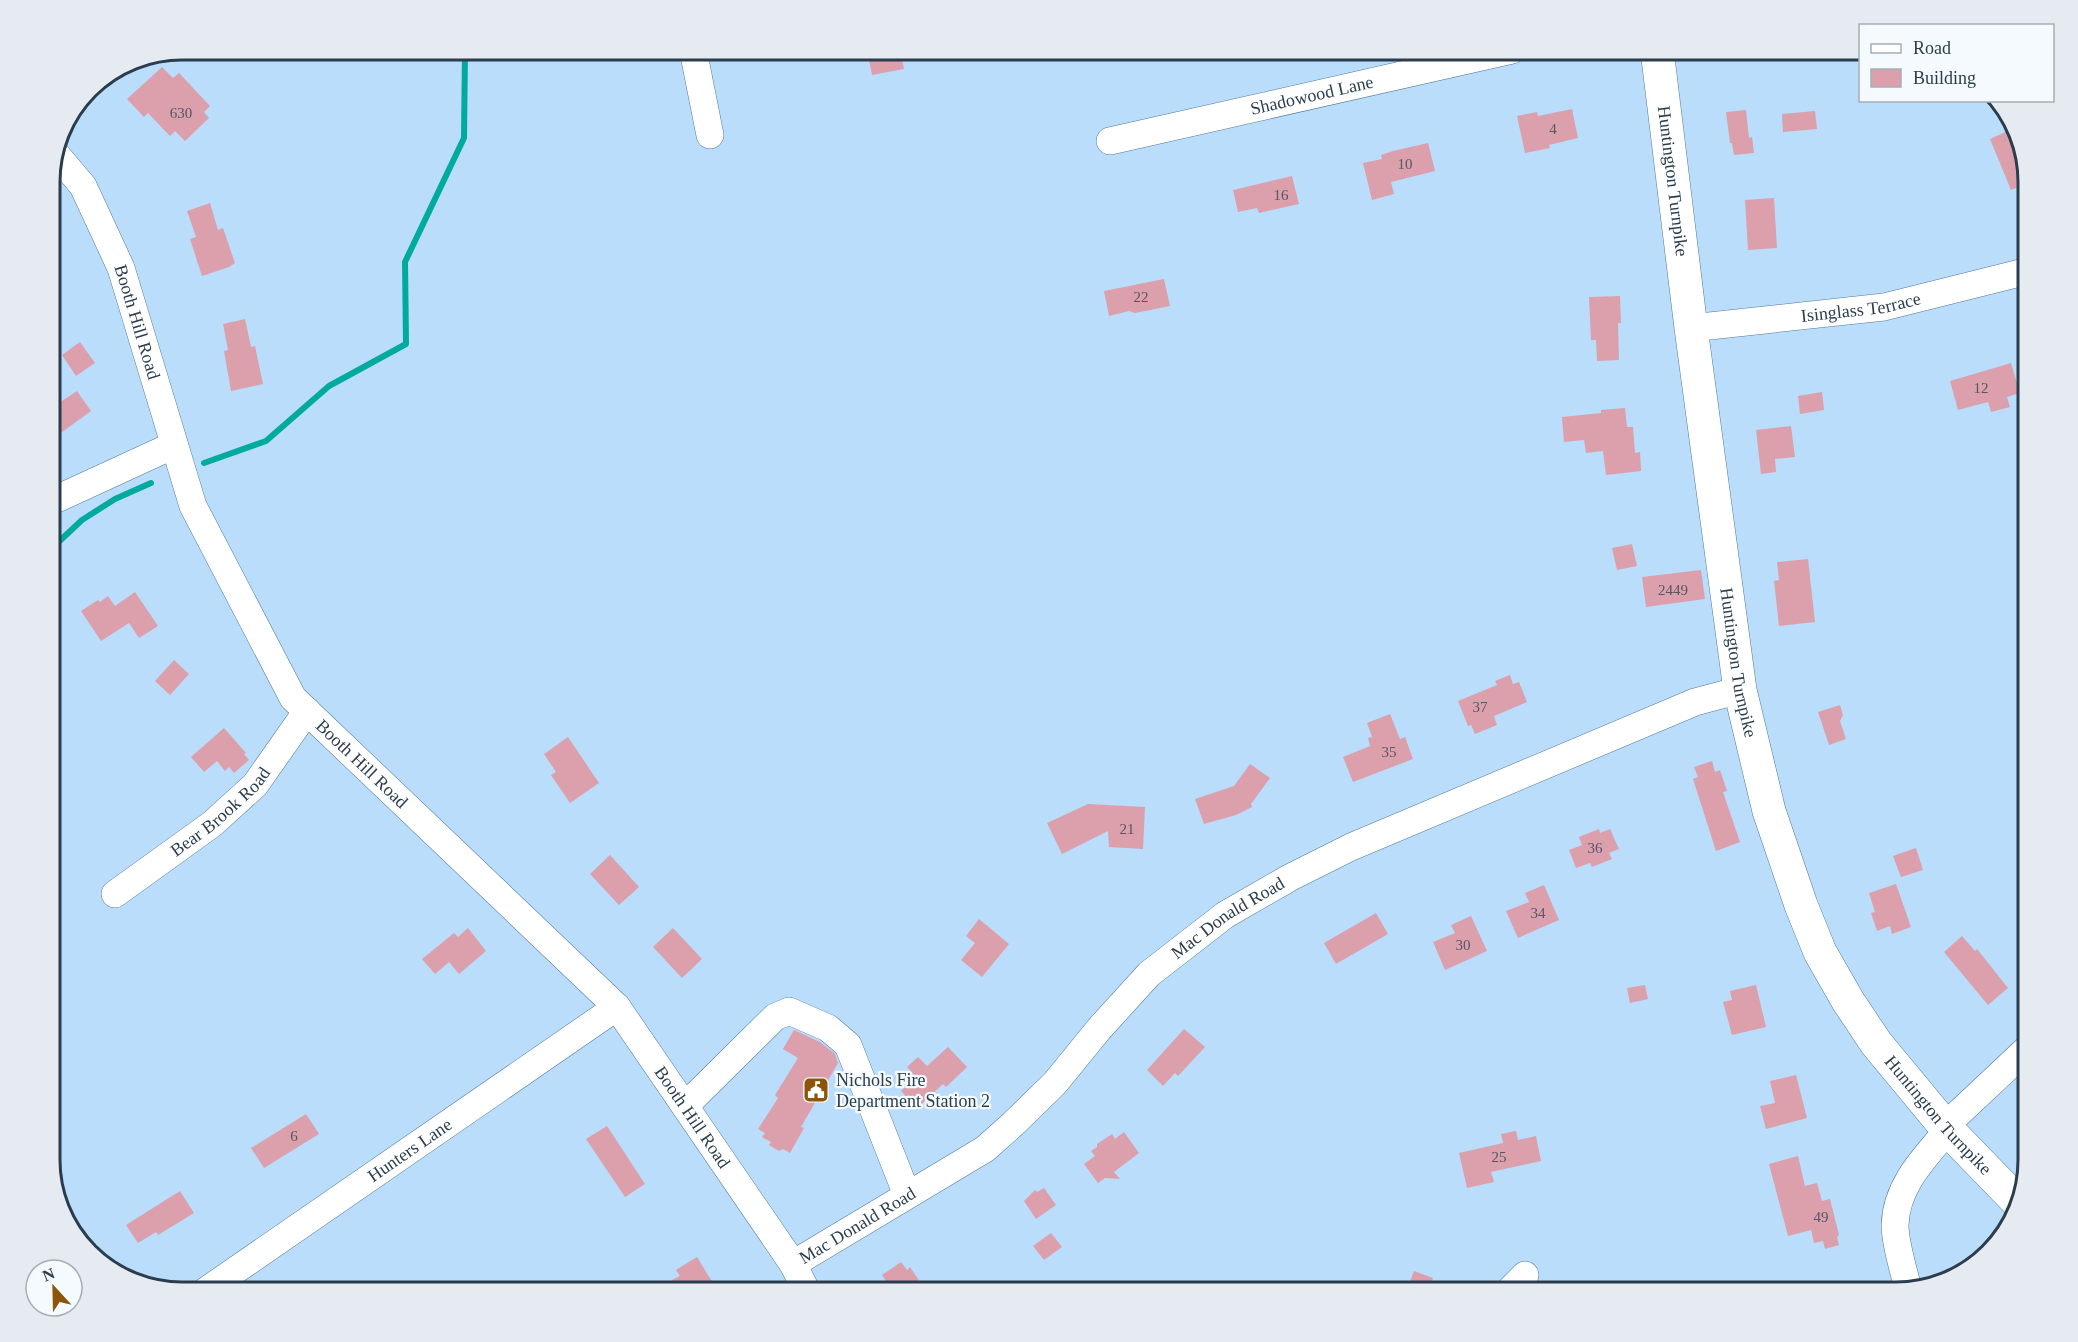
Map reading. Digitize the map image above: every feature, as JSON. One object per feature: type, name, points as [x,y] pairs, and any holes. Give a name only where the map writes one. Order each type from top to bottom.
[{"type":"main road","name":"Huntington Turnpike","points":[[1659,60],[1691,328],[1740,690],[1769,811],[1801,905],[1820,952],[1848,1001],[1876,1043],[1947,1128],[2012,1196]]},
{"type":"street","points":[[695,60],[710,135]]},
{"type":"street","name":"Shadowood Lane","points":[[1110,141],[1468,60]]},
{"type":"street","name":"Booth Hill Road","points":[[62,161],[83,186],[121,268],[193,506],[293,698],[617,1007],[793,1264],[802,1282]]},
{"type":"street","name":"Isinglass Terrace","points":[[1691,328],[1884,307],[2018,274]]},
{"type":"street","points":[[60,497],[174,445]]},
{"type":"street","name":"Mac Donald Road","points":[[793,1264],[985,1149],[1054,1083],[1149,974],[1225,915],[1291,877],[1351,848],[1695,702],[1740,690]]},
{"type":"street","name":"Bear Brook Road","points":[[115,894],[212,824],[255,785],[307,711]]},
{"type":"street","name":"Hunters Lane","points":[[220,1282],[617,1007]]},
{"type":"street","points":[[685,1106],[775,1017],[789,1011],[828,1028],[848,1045],[907,1195]]},
{"type":"street","points":[[1906,1281],[1895,1227],[1903,1189],[1947,1128],[2018,1058]]},
{"type":"building","points":[[869,60],[902,60],[904,69],[872,75]]},
{"type":"building","points":[[162,67],[173,78],[179,73],[210,106],[204,112],[209,118],[185,141],[175,131],[170,136],[148,113],[144,117],[127,99]]},
{"type":"building","points":[[1572,109],[1578,138],[1549,145],[1550,148],[1525,153],[1517,116],[1537,112],[1538,116]]},
{"type":"building","points":[[1746,110],[1749,138],[1752,137],[1754,153],[1734,155],[1726,112]]},
{"type":"building","points":[[1815,111],[1817,129],[1783,132],[1782,114]]},
{"type":"building","points":[[2007,131],[2017,166],[2018,187],[2011,190],[1990,139]]},
{"type":"building","points":[[1428,143],[1435,171],[1391,182],[1394,194],[1372,200],[1363,163],[1382,159],[1381,155],[1393,151]]},
{"type":"building","points":[[1292,176],[1299,204],[1259,213],[1257,208],[1238,212],[1233,190]]},
{"type":"building","points":[[1774,198],[1777,248],[1748,250],[1745,200]]},
{"type":"building","points":[[210,203],[218,230],[223,228],[235,263],[202,276],[190,239],[196,237],[187,211]]},
{"type":"building","points":[[1164,279],[1170,306],[1109,316],[1104,291]]},
{"type":"building","points":[[1620,296],[1619,360],[1597,361],[1596,340],[1591,340],[1589,297]]},
{"type":"building","points":[[245,319],[251,347],[255,346],[263,384],[231,391],[224,351],[228,350],[223,324]]},
{"type":"building","points":[[80,342],[95,363],[76,376],[62,355]]},
{"type":"building","points":[[2011,363],[2018,394],[2007,397],[2010,407],[1991,412],[1988,402],[1958,410],[1950,381]]},
{"type":"building","points":[[77,391],[91,411],[60,434],[60,402]]},
{"type":"building","points":[[1822,392],[1824,410],[1800,414],[1798,396]]},
{"type":"building","points":[[1625,408],[1627,427],[1633,427],[1635,453],[1640,452],[1641,471],[1606,475],[1603,451],[1586,453],[1584,440],[1564,442],[1562,417]]},
{"type":"building","points":[[1791,426],[1795,457],[1775,459],[1776,472],[1761,474],[1756,430]]},
{"type":"building","points":[[1632,544],[1637,566],[1617,570],[1612,548]]},
{"type":"building","points":[[1808,559],[1815,622],[1779,626],[1774,581],[1779,580],[1777,562]]},
{"type":"building","points":[[1701,570],[1705,599],[1646,607],[1642,577]]},
{"type":"building","points":[[135,592],[158,626],[139,638],[129,623],[101,641],[81,611],[108,596],[115,606]]},
{"type":"building","points":[[174,660],[189,674],[170,695],[155,681]]},
{"type":"building","points":[[1510,675],[1513,684],[1519,682],[1527,702],[1494,716],[1497,725],[1475,734],[1471,725],[1468,726],[1458,701],[1497,685],[1495,681]]},
{"type":"building","points":[[1840,705],[1843,715],[1840,721],[1846,739],[1829,745],[1818,712]]},
{"type":"building","points":[[1390,714],[1400,739],[1405,737],[1413,759],[1353,782],[1343,757],[1370,746],[1368,738],[1372,737],[1367,723]]},
{"type":"building","points":[[224,728],[246,753],[244,754],[249,760],[234,773],[229,767],[225,771],[217,761],[204,772],[191,757]]},
{"type":"building","points":[[568,737],[599,783],[570,803],[551,775],[556,772],[544,754]]},
{"type":"building","points":[[1712,761],[1715,772],[1720,770],[1727,791],[1723,792],[1740,842],[1716,851],[1693,779],[1698,777],[1694,767]]},
{"type":"building","points":[[1250,764],[1270,778],[1251,804],[1252,807],[1236,815],[1204,824],[1195,799],[1234,786]]},
{"type":"building","points":[[1088,804],[1145,807],[1143,849],[1109,847],[1108,831],[1062,854],[1047,823]]},
{"type":"building","points":[[1599,829],[1600,833],[1610,829],[1619,849],[1609,853],[1612,859],[1592,867],[1590,863],[1576,868],[1569,850],[1582,845],[1579,837]]},
{"type":"building","points":[[1916,848],[1923,870],[1901,877],[1893,856]]},
{"type":"building","points":[[610,855],[639,887],[619,905],[590,874]]},
{"type":"building","points":[[1896,884],[1911,927],[1892,934],[1890,926],[1877,931],[1871,913],[1875,912],[1869,893]]},
{"type":"building","points":[[1544,885],[1559,920],[1518,938],[1506,911],[1529,902],[1525,893]]},
{"type":"building","points":[[1376,913],[1388,934],[1336,964],[1324,943]]},
{"type":"building","points":[[1471,916],[1487,951],[1445,970],[1433,942],[1455,933],[1451,925]]},
{"type":"building","points":[[979,919],[1009,944],[982,977],[961,960],[975,943],[966,936]]},
{"type":"building","points":[[468,928],[486,951],[459,974],[449,962],[435,974],[422,959],[454,933],[458,937]]},
{"type":"building","points":[[673,928],[702,959],[682,978],[653,947]]},
{"type":"building","points":[[1962,936],[1975,951],[1977,949],[2008,988],[1988,1005],[1944,952]]},
{"type":"building","points":[[1645,985],[1648,999],[1630,1003],[1627,988]]},
{"type":"building","points":[[1756,985],[1766,1027],[1732,1035],[1723,1002],[1732,1000],[1730,991]]},
{"type":"building","points":[[1184,1029],[1205,1047],[1178,1076],[1175,1073],[1163,1086],[1147,1070]]},
{"type":"building","points":[[794,1030],[820,1042],[835,1054],[838,1063],[801,1127],[804,1128],[790,1153],[783,1149],[779,1151],[769,1145],[771,1142],[762,1137],[765,1133],[758,1129],[778,1098],[775,1095],[798,1058],[783,1049]]},
{"type":"building","points":[[948,1047],[967,1067],[946,1087],[943,1084],[917,1108],[901,1091],[916,1077],[907,1067],[918,1057],[927,1066]]},
{"type":"building","points":[[1796,1075],[1807,1118],[1766,1129],[1760,1106],[1775,1103],[1770,1081]]},
{"type":"building","points":[[306,1114],[319,1134],[264,1168],[251,1148]]},
{"type":"building","points":[[607,1126],[645,1184],[625,1197],[586,1139]]},
{"type":"building","points":[[1516,1131],[1518,1140],[1536,1136],[1541,1161],[1491,1172],[1494,1182],[1467,1188],[1459,1153],[1503,1143],[1501,1134]]},
{"type":"building","points":[[1124,1132],[1139,1153],[1114,1172],[1120,1179],[1105,1178],[1098,1183],[1084,1164],[1095,1156],[1091,1151],[1097,1147],[1097,1144],[1112,1134],[1115,1139]]},
{"type":"building","points":[[1798,1156],[1805,1186],[1817,1183],[1822,1201],[1830,1199],[1839,1235],[1837,1237],[1839,1245],[1825,1249],[1823,1241],[1814,1243],[1811,1230],[1788,1236],[1769,1164]]},
{"type":"building","points":[[1044,1188],[1056,1205],[1036,1219],[1024,1201],[1035,1190],[1037,1192]]},
{"type":"building","points":[[180,1191],[194,1213],[158,1235],[156,1232],[138,1243],[126,1225]]},
{"type":"building","points":[[1051,1233],[1062,1247],[1044,1260],[1033,1246]]},
{"type":"building","points":[[697,1257],[712,1282],[673,1282],[672,1280],[680,1276],[676,1270]]},
{"type":"building","points":[[901,1262],[907,1270],[910,1267],[920,1282],[887,1282],[882,1275]]},
{"type":"building","points":[[1414,1271],[1433,1278],[1432,1282],[1410,1282]]},
{"type":"waterway","points":[[204,463],[266,441],[329,386],[406,344],[405,262],[464,138],[465,60]]},
{"type":"waterway","points":[[60,541],[82,520],[115,499],[151,483]]},
{"type":"place","name":"Nichols Fire Department Station 2","points":[[816,1090]]}]
